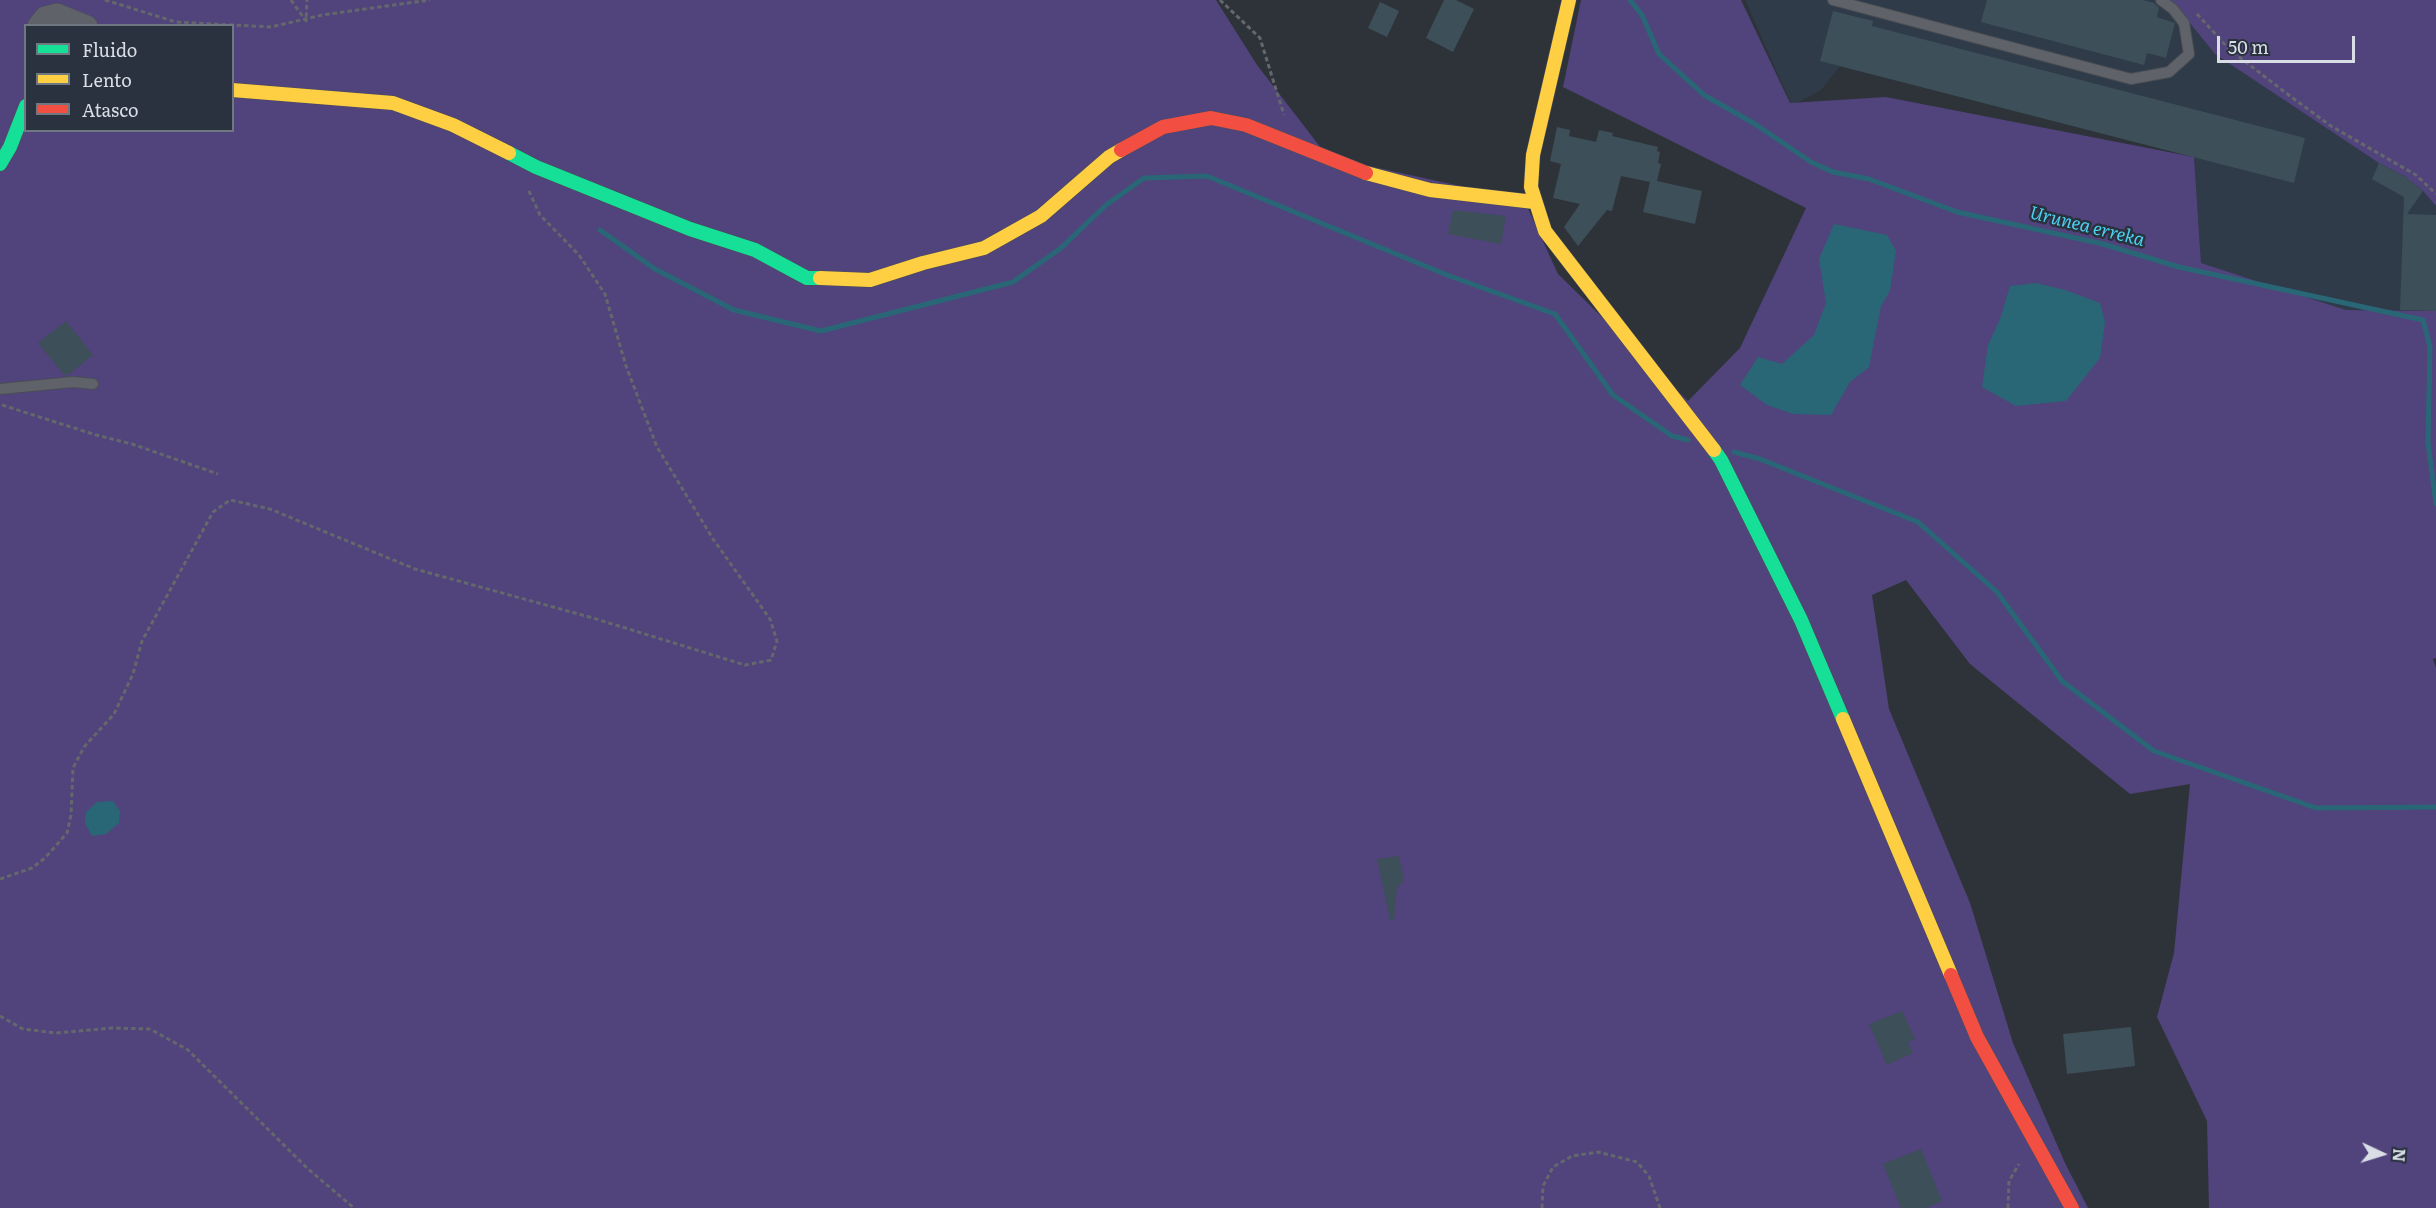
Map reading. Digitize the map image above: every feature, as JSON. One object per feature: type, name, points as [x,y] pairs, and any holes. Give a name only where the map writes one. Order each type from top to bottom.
[{"type":"street","points":[[1569,0],[1533,155],[1531,187],[1545,231],[1721,460],[1801,620],[1977,1037],[2072,1208]]},
{"type":"street","points":[[40,24],[45,17],[57,14],[82,24]]},
{"type":"street","points":[[234,90],[393,103],[453,125],[536,167],[690,229],[755,250],[807,278],[870,280],[984,248],[1041,216],[1109,156],[1163,127],[1211,118],[1246,125],[1294,142],[1370,174],[1430,190],[1534,202]]},
{"type":"street","points":[[0,164],[10,147],[24,111]]},
{"type":"lane","points":[[1833,0],[2131,79],[2169,72],[2189,54],[2184,23],[2173,9],[2161,0]]},
{"type":"lane","points":[[0,389],[73,382],[93,384]]},
{"type":"path","points":[[105,0],[177,22],[215,24]]},
{"type":"path","points":[[291,0],[306,21]]},
{"type":"path","points":[[306,21],[307,0]]},
{"type":"path","points":[[234,25],[271,27],[306,21],[322,15],[430,0]]},
{"type":"path","points":[[1220,0],[1260,38],[1294,142]]},
{"type":"path","points":[[2192,9],[2214,35],[2247,63],[2331,126],[2416,175],[2436,194]]},
{"type":"path","points":[[0,879],[32,868],[45,858],[67,833],[71,814],[73,768],[84,747],[114,714],[133,675],[142,641],[213,512],[230,500],[270,508],[415,569],[593,618],[745,665],[771,660],[777,641],[770,619],[713,539],[657,447],[626,366],[604,294],[579,255],[540,215],[528,188],[536,167]]},
{"type":"path","points":[[0,404],[96,435],[132,444],[218,474]]},
{"type":"path","points":[[0,1016],[23,1029],[56,1033],[112,1028],[150,1029],[188,1050],[307,1168],[354,1208]]},
{"type":"path","points":[[2007,1208],[2009,1181],[2034,1139]]},
{"type":"path","points":[[1542,1208],[1543,1186],[1553,1167],[1572,1156],[1598,1152],[1636,1162],[1649,1176],[1660,1208]]},
{"type":"shaded area","points":[[0,0],[1216,0],[1257,65],[1328,157],[1524,200],[1558,274],[1688,401],[1740,348],[1806,208],[1563,87],[1581,0],[1741,0],[1790,103],[1886,97],[2194,157],[2201,263],[2346,310],[2436,311],[2436,658],[2433,659],[2436,668],[2436,1208],[2209,1208],[2207,1121],[2157,1017],[2174,953],[2190,784],[2130,794],[1970,664],[1906,580],[1872,595],[1889,709],[1970,903],[2013,1043],[2065,1163],[2088,1208],[0,1208]]},
{"type":"shaded area","points":[[1745,0],[2171,0],[2215,54],[2423,191],[2436,206],[2436,311],[2346,310],[2201,263],[2194,157],[1840,66],[1821,90],[1792,106]]},
{"type":"shaded area","points":[[2171,0],[2436,0],[2436,206],[2423,191],[2404,176],[2379,163],[2215,54]]},
{"type":"water","points":[[1834,224],[1887,235],[1896,251],[1890,291],[1881,306],[1869,367],[1850,382],[1831,415],[1793,414],[1767,405],[1740,385],[1758,357],[1782,364],[1814,335],[1826,303],[1819,259]]},
{"type":"water","points":[[2036,283],[2065,290],[2100,303],[2105,322],[2100,358],[2066,401],[2016,406],[1982,387],[1988,345],[2000,319],[2010,286]]},
{"type":"water","points":[[113,801],[120,811],[119,823],[106,834],[92,836],[85,823],[86,812],[97,802]]},
{"type":"building","points":[[1444,0],[1456,0],[1474,9],[1453,52],[1426,38]]},
{"type":"building","points":[[1987,0],[2143,0],[2154,3],[2159,8],[2157,17],[2175,23],[2166,58],[2147,53],[2144,65],[1981,22]]},
{"type":"building","points":[[1380,2],[1399,11],[1387,37],[1368,28]]},
{"type":"building","points":[[1833,11],[1873,21],[1872,26],[2305,138],[2294,183],[1820,61]]},
{"type":"building","points":[[1557,127],[1570,130],[1569,136],[1596,142],[1599,130],[1613,133],[1612,136],[1658,147],[1657,151],[1660,152],[1658,163],[1661,164],[1657,181],[1702,191],[1695,224],[1643,212],[1650,182],[1621,176],[1612,211],[1607,210],[1578,246],[1564,227],[1580,204],[1553,198],[1561,164],[1550,161]]},
{"type":"building","points":[[2379,163],[2404,176],[2423,191],[2407,214],[2436,215],[2436,311],[2400,310],[2404,197],[2372,179]]},
{"type":"building","points":[[1453,210],[1506,216],[1501,244],[1448,234]]},
{"type":"building","points":[[66,321],[93,355],[68,375],[64,375],[38,343]]},
{"type":"building","points":[[1399,856],[1404,880],[1397,888],[1394,920],[1390,920],[1377,859]]},
{"type":"building","points":[[1902,1011],[1915,1039],[1908,1042],[1913,1053],[1887,1065],[1869,1024]]},
{"type":"building","points":[[2131,1027],[2135,1066],[2067,1074],[2063,1034]]},
{"type":"building","points":[[1921,1149],[1942,1201],[1926,1208],[1901,1208],[1883,1164]]},
{"type":"waterway","name":"Urunea erreka","points":[[1630,0],[1642,15],[1659,54],[1704,95],[1755,124],[1811,162],[1833,172],[1869,179],[1957,212],[2103,244],[2179,267],[2423,320],[2430,347],[2428,443],[2436,504]]},
{"type":"waterway","points":[[600,230],[655,269],[734,310],[821,331],[1013,282],[1061,248],[1106,205],[1144,178],[1207,176],[1447,275],[1555,314],[1613,395],[1672,436],[1688,440]]},
{"type":"waterway","points":[[1734,452],[1760,459],[1918,522],[1997,592],[2062,681],[2154,751],[2316,808],[2436,807]]},
{"type":"traffic: fast","points":[[0,164],[10,147],[24,111]]},
{"type":"traffic: fast","points":[[509,153],[536,167],[690,229],[755,250],[807,278],[820,278]]},
{"type":"traffic: fast","points":[[1714,450],[1801,620],[1843,719]]},
{"type":"traffic: slow","points":[[1569,0],[1533,155],[1531,187],[1545,231],[1714,450]]},
{"type":"traffic: slow","points":[[234,90],[393,103],[453,125],[509,153]]},
{"type":"traffic: slow","points":[[820,278],[870,280],[923,263],[984,248],[1041,216],[1109,157],[1121,150]]},
{"type":"traffic: slow","points":[[1366,173],[1430,190],[1534,202]]},
{"type":"traffic: slow","points":[[1843,719],[1951,975]]},
{"type":"traffic: jam","points":[[1121,150],[1163,127],[1211,118],[1246,125],[1366,173]]},
{"type":"traffic: jam","points":[[1951,975],[1977,1037],[2072,1208]]}]
